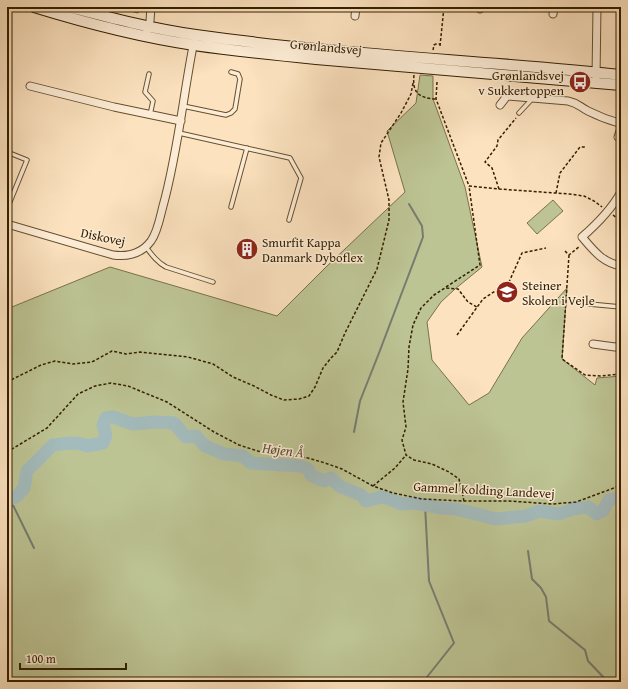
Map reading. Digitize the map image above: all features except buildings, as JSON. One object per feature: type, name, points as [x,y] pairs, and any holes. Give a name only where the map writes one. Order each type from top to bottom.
[{"type":"street","name":"Grønlandsvej","points":[[34,7],[75,20],[147,31],[286,46],[621,75]]},
{"type":"street","name":"Grønlandsvej","points":[[69,7],[127,22],[147,31],[193,45],[316,59],[621,85]]},
{"type":"street","points":[[147,31],[151,7]]},
{"type":"street","points":[[355,16],[356,7]]},
{"type":"street","points":[[596,83],[597,7]]},
{"type":"street","points":[[146,247],[156,232],[167,192],[181,121],[195,35]]},
{"type":"street","points":[[30,86],[114,107],[181,121]]},
{"type":"street","points":[[500,105],[507,96],[575,102],[586,110],[603,118],[619,122],[621,127],[618,137],[621,138]]},
{"type":"street","points":[[621,192],[599,222],[582,237],[594,252],[603,259],[612,264],[621,266]]},
{"type":"street","name":"Diskovej","points":[[7,224],[114,255],[128,255],[146,247]]},
{"type":"street","points":[[593,344],[615,347],[620,346],[621,344]]},
{"type":"lane","points":[[183,106],[226,115],[231,113],[235,109],[240,78],[238,74],[231,72]]},
{"type":"lane","points":[[149,74],[145,92],[153,101],[150,115]]},
{"type":"lane","points":[[519,113],[532,98]]},
{"type":"lane","points":[[179,132],[290,158],[301,178],[289,220]]},
{"type":"lane","points":[[231,207],[247,148]]},
{"type":"lane","points":[[7,152],[27,160],[7,209]]},
{"type":"lane","points":[[146,247],[160,264],[213,282]]},
{"type":"lane","points":[[589,304],[621,307]]},
{"type":"path","points":[[432,58],[434,44],[440,45],[444,7]]},
{"type":"path","points":[[7,382],[40,365],[55,361],[74,364],[92,362],[112,351],[126,354],[140,352],[188,357],[213,364],[233,377],[284,400],[299,399],[309,396],[323,368],[338,352],[345,333],[377,269],[389,220],[389,200],[379,157],[381,143],[401,113],[411,94],[414,72]]},
{"type":"path","points":[[437,82],[436,99],[469,186],[480,265],[434,295],[422,308],[413,326],[409,347],[408,369],[403,402],[406,427],[402,440],[406,455],[414,460],[432,464],[449,472],[459,479],[464,501]]},
{"type":"path","points":[[413,83],[419,95],[436,99]]},
{"type":"path","points":[[499,189],[492,168],[485,162],[497,146],[498,140],[519,113]]},
{"type":"path","points":[[556,193],[560,173],[580,147],[586,147]]},
{"type":"path","points":[[469,186],[584,196],[594,201],[621,221]]},
{"type":"path","points":[[457,335],[483,299],[510,282],[522,253],[546,248]]},
{"type":"path","points":[[569,255],[562,359],[585,375],[600,376],[621,374]]},
{"type":"path","points":[[445,288],[458,289],[468,302],[477,307]]},
{"type":"path","name":"Gammel Kolding Landevej","points":[[7,452],[47,428],[78,394],[95,386],[111,383],[128,386],[167,402],[214,432],[239,445],[261,452],[308,458],[325,463],[342,469],[373,486],[392,493],[422,499],[509,501],[552,504],[576,502],[621,485]]},
{"type":"path","points":[[373,486],[395,468],[406,455]]},
{"type":"green space","points":[[114,7],[141,7],[138,13]]},
{"type":"green space","points":[[420,75],[433,76],[433,99],[465,187],[482,267],[441,302],[427,322],[432,360],[469,405],[489,393],[522,338],[567,288],[562,359],[595,385],[597,378],[621,376],[621,682],[7,682],[7,309],[110,267],[277,316],[405,192],[387,131],[416,103]]},
{"type":"green space","points":[[553,200],[563,211],[537,234],[527,223]]},
{"type":"waterway","points":[[354,432],[360,401],[423,237],[422,226],[409,204]]},
{"type":"waterway","name":"Højen Å","points":[[7,499],[16,497],[24,488],[27,471],[53,445],[71,443],[87,446],[103,443],[106,435],[103,425],[106,418],[113,417],[133,424],[155,422],[174,423],[186,437],[196,436],[205,446],[224,454],[243,456],[251,463],[300,466],[308,469],[311,475],[324,481],[331,478],[339,486],[361,495],[366,501],[381,497],[401,504],[414,503],[456,509],[496,519],[526,516],[539,511],[559,514],[573,509],[588,507],[597,514],[603,511],[609,500],[621,497]]},
{"type":"waterway","points":[[10,499],[34,548]]},
{"type":"waterway","points":[[425,505],[429,581],[454,643],[427,677],[425,682]]},
{"type":"waterway","points":[[528,551],[532,579],[541,588],[546,597],[549,621],[585,650],[588,661],[608,682]]},
{"type":"place","name":"Grønlandsvej v Sukkertoppen","points":[[580,82]]},
{"type":"place","name":"Smurfit Kappa Danmark Dyboflex","points":[[247,249]]},
{"type":"place","name":"Steiner Skolen i Vejle","points":[[507,292]]}]
